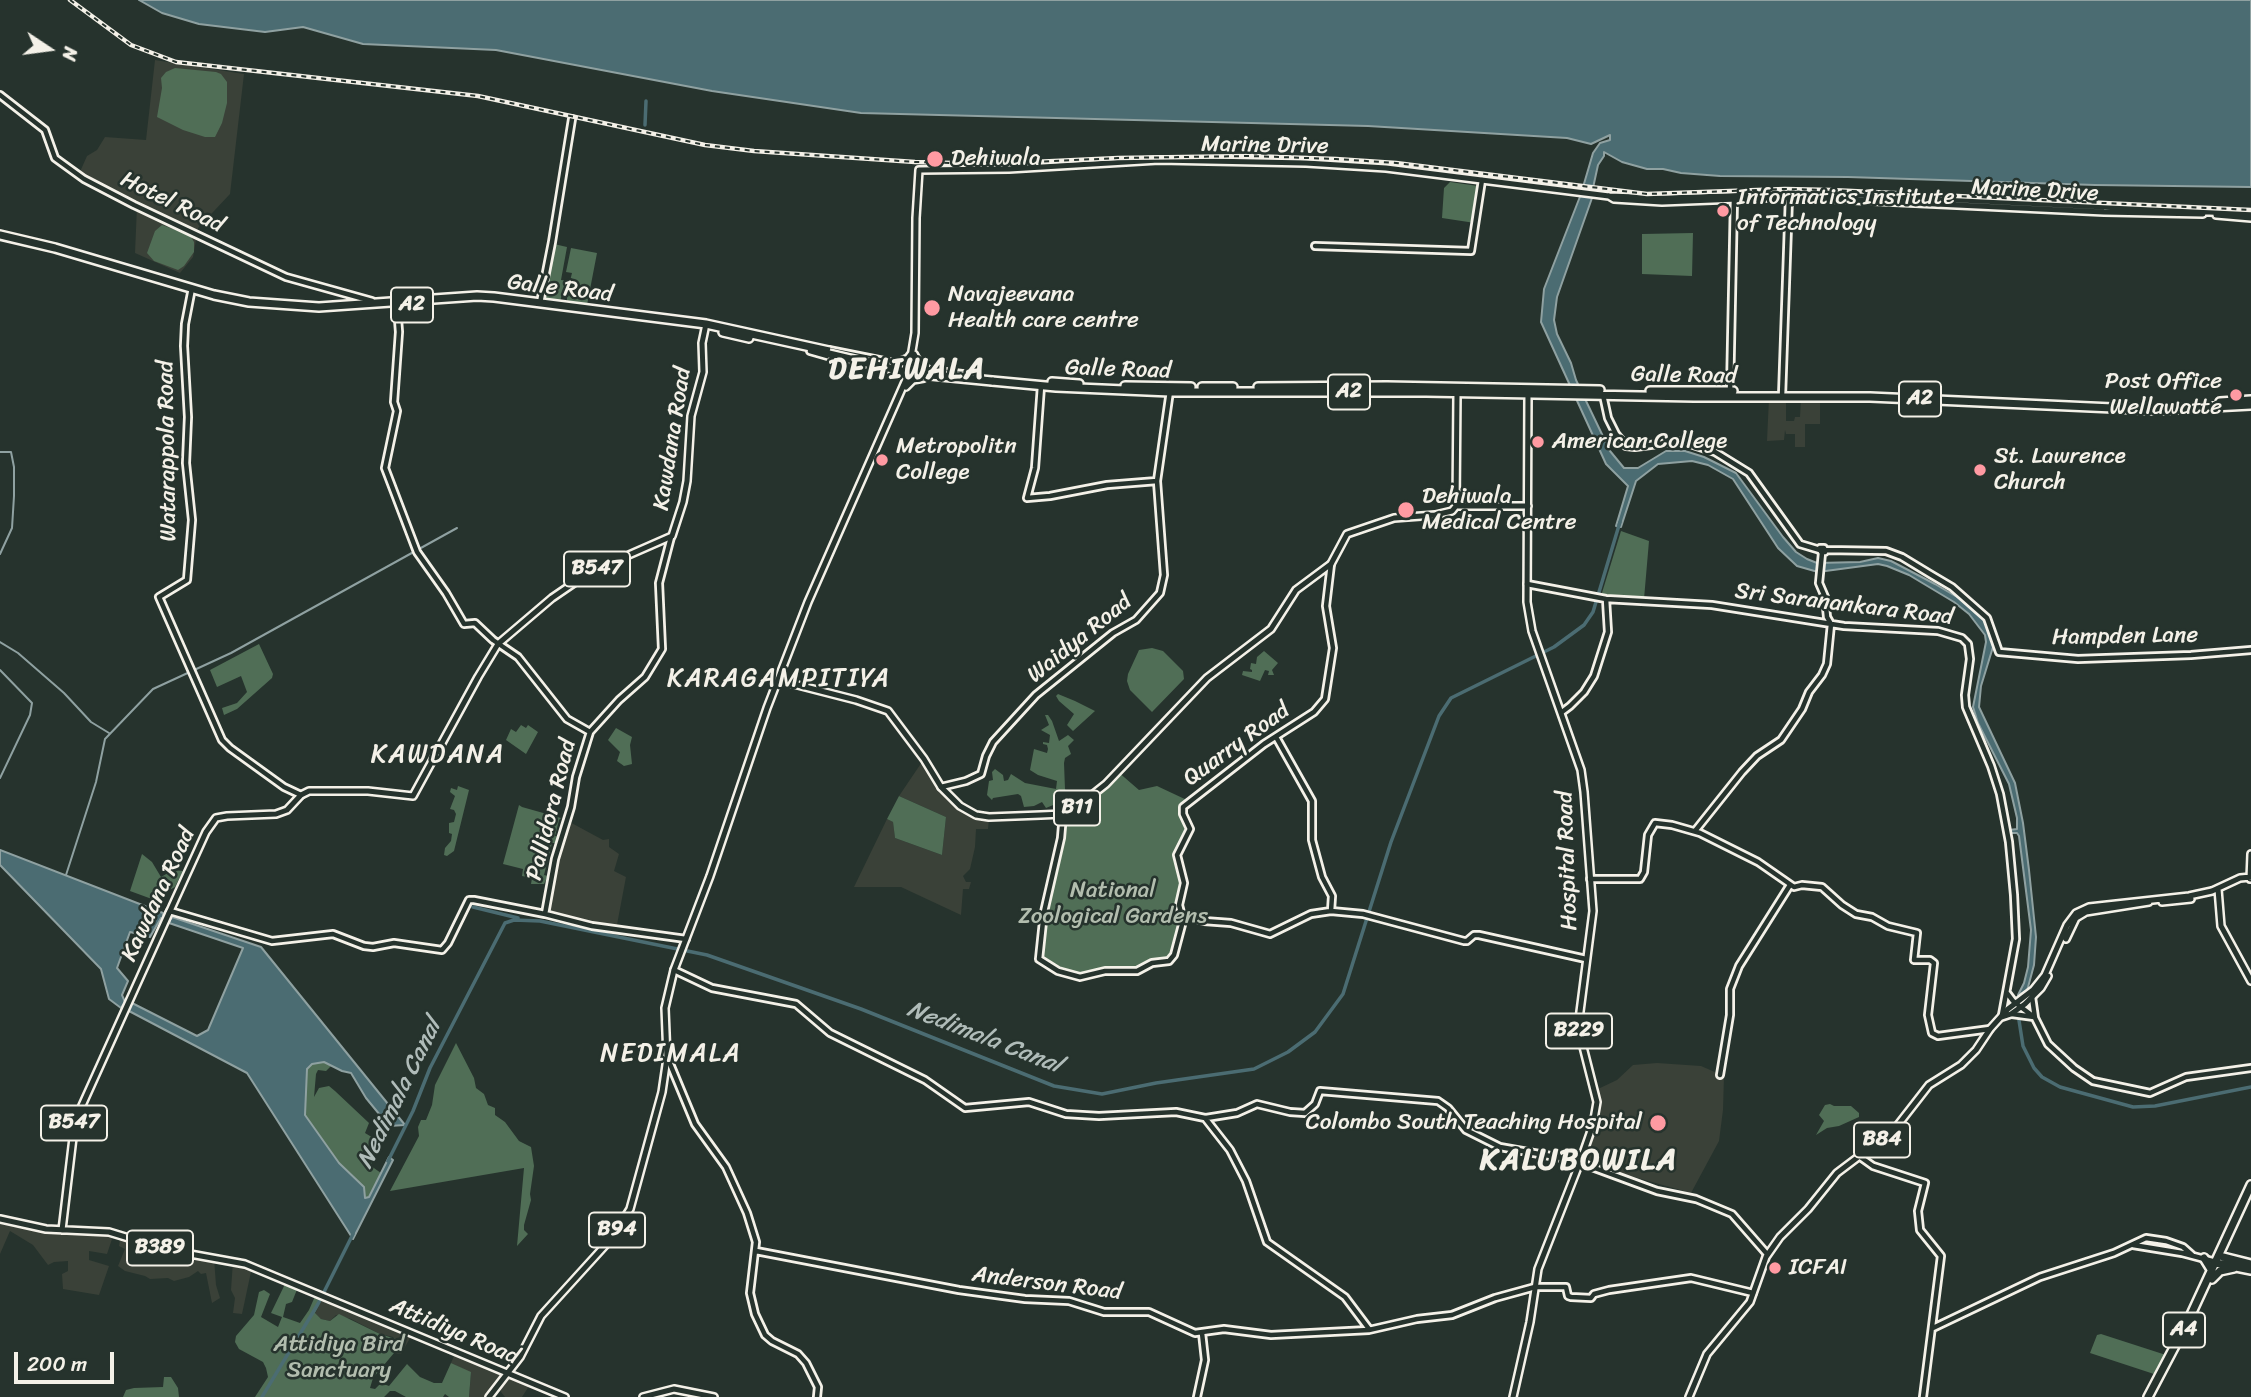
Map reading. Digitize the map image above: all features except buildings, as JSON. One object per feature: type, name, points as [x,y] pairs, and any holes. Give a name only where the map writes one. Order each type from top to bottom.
[{"type":"highway","name":"Galle Road","points":[[0,237],[55,248],[192,290],[273,305],[319,307],[477,296],[705,326],[910,373],[1006,382],[1171,390]]},
{"type":"highway","name":"Galle Road","points":[[361,303],[397,306],[490,300],[705,326]]},
{"type":"highway","name":"Galle Road","points":[[1006,382],[1041,386],[1171,390],[1782,394],[1996,401],[2157,410],[2251,402]]},
{"type":"highway","name":"Galle Road","points":[[1290,389],[1457,393],[1527,391]]},
{"type":"highway","name":"A4","points":[[2150,1397],[2212,1275],[2216,1260],[2251,1185]]},
{"type":"highway","name":"A4","points":[[2216,1260],[2251,1195]]},
{"type":"highway","points":[[2216,1260],[2251,1264]]},
{"type":"highway","points":[[2216,1260],[2234,1268],[2251,1270]]},
{"type":"highway","points":[[2212,1275],[2216,1260]]},
{"type":"highway","points":[[2212,1275],[2234,1268]]},
{"type":"main road","name":"Marine Drive","points":[[913,351],[919,170],[1009,169],[1159,160],[1245,162],[1373,167],[1593,193],[1615,200],[1662,202],[1804,193],[2251,216]]},
{"type":"main road","name":"Marine Drive","points":[[1734,198],[1789,197],[2251,216]]},
{"type":"main road","name":"Kawdana Road","points":[[62,1230],[75,1121],[212,822],[216,818],[227,816],[276,814],[287,810],[301,795],[309,791],[337,790],[413,796],[498,644],[552,598],[590,572],[672,536],[687,481],[691,416],[703,372],[702,343],[705,326]]},
{"type":"main road","points":[[896,363],[908,358],[913,351]]},
{"type":"main road","points":[[908,375],[913,351]]},
{"type":"main road","points":[[913,351],[919,363],[929,370]]},
{"type":"main road","points":[[899,373],[903,390]]},
{"type":"main road","name":"B94","points":[[489,1397],[509,1374],[541,1316],[611,1239],[630,1209],[656,1119],[667,1058],[665,1012],[674,970],[808,603],[908,375]]},
{"type":"main road","points":[[903,390],[913,380],[924,378]]},
{"type":"main road","name":"B229","points":[[1527,391],[1527,584]]},
{"type":"main road","points":[[1457,393],[1456,506],[1528,506]]},
{"type":"main road","name":"B11","points":[[778,680],[888,711],[924,759],[941,788],[960,806],[976,815],[989,817],[1063,814],[1079,807],[1091,797],[1207,678],[1271,629],[1303,583],[1331,564],[1347,534],[1394,518],[1450,513],[1456,506]]},
{"type":"main road","name":"Hospital Road","points":[[1513,1397],[1544,1254],[1593,1125],[1597,1102],[1579,1032],[1593,911],[1588,822],[1581,770],[1528,613],[1527,584]]},
{"type":"main road","points":[[2251,854],[2251,879]]},
{"type":"main road","name":"B84","points":[[2002,1017],[2010,1014],[2041,988],[2073,923],[2082,914],[2147,902],[2183,901],[2251,879]]},
{"type":"main road","points":[[2219,891],[2221,926],[2251,981]]},
{"type":"main road","name":"B84","points":[[1689,1397],[1707,1354],[1716,1340],[1740,1315],[1753,1293],[1767,1254],[1837,1173],[1894,1130],[1929,1085],[1961,1065],[2002,1017],[2024,1002]]},
{"type":"main road","name":"B389","points":[[0,1219],[62,1230]]},
{"type":"main road","name":"Attidiya Road","points":[[62,1230],[108,1231],[173,1252],[240,1263],[565,1397]]},
{"type":"main road","points":[[643,1397],[674,1390],[714,1397]]},
{"type":"street","name":"Hotel Road","points":[[0,95],[45,130],[55,158],[85,179],[286,277],[361,303]]},
{"type":"street","points":[[540,303],[572,119]]},
{"type":"street","points":[[1315,246],[1469,252],[1472,249],[1482,180]]},
{"type":"street","points":[[1782,394],[1789,197]]},
{"type":"street","points":[[1730,394],[1734,198]]},
{"type":"street","name":"Watarappola Road","points":[[192,290],[184,346],[188,417],[186,463],[192,509],[187,580],[159,597],[209,715],[225,745],[301,795]]},
{"type":"street","points":[[397,306],[399,332],[394,402],[397,411],[386,472],[394,495],[399,499],[416,548],[464,624],[475,623],[498,644],[518,657],[567,719],[590,732]]},
{"type":"street","points":[[811,349],[1006,382]]},
{"type":"street","points":[[811,349],[924,378],[1006,382]]},
{"type":"street","points":[[885,370],[887,362]]},
{"type":"street","points":[[944,379],[942,376],[945,372]]},
{"type":"street","points":[[1041,386],[1035,468],[1027,498],[1107,485],[1157,481]]},
{"type":"street","name":"Waidya Road","points":[[941,788],[981,774],[993,742],[1036,695],[1113,633],[1136,620],[1160,593],[1164,575],[1157,481],[1171,390]]},
{"type":"street","points":[[1603,392],[1608,418],[1626,446],[1681,441],[1715,452],[1749,473],[1800,544],[1823,551],[1819,583],[1825,597],[1826,617],[1831,624],[1827,664],[1822,675],[1814,683],[1781,740],[1757,756],[1695,831]]},
{"type":"street","name":"Pallidora Road","points":[[545,914],[555,859],[590,732],[618,700],[645,677],[661,653],[659,583],[672,536]]},
{"type":"street","name":"Hampden Lane","points":[[1823,551],[1886,551],[1911,563],[1952,587],[1987,618],[1999,652],[2078,659],[2251,650]]},
{"type":"street","name":"Quarry Road","points":[[1063,814],[1061,838],[1044,912],[1039,959],[1058,971],[1080,976],[1105,971],[1137,971],[1152,963],[1169,961],[1174,955],[1182,915],[1179,905],[1184,883],[1177,855],[1190,829],[1183,814],[1183,807],[1314,712],[1325,699],[1334,648],[1326,606],[1331,564]]},
{"type":"street","name":"Sri Saranankara Road","points":[[1527,584],[1606,599],[1713,605],[1831,624],[1938,631],[1962,638],[1968,644],[1970,659],[1966,707],[2000,794],[2010,851],[2016,939],[2002,1017]]},
{"type":"street","points":[[1562,712],[1584,692],[1594,676],[1608,632],[1606,599]]},
{"type":"street","points":[[1276,737],[1312,801],[1312,840],[1318,868],[1332,896],[1331,911]]},
{"type":"street","points":[[1590,878],[1640,879],[1644,872],[1648,835],[1653,824],[1695,831],[1758,862],[1794,887],[1822,887],[1856,914],[1917,933],[1914,960],[1930,960],[1934,963],[1928,1015],[1931,1030],[1935,1035],[1990,1029]]},
{"type":"street","points":[[1720,1075],[1730,1015],[1730,989],[1739,966],[1790,885]]},
{"type":"street","points":[[169,912],[272,941],[333,934],[365,946],[394,943],[434,950],[445,947],[469,900],[684,944]]},
{"type":"street","points":[[1182,915],[1270,933],[1311,914],[1331,911],[1368,914],[1464,941],[1474,934],[1586,959]]},
{"type":"street","points":[[674,970],[712,988],[796,1004],[830,1033],[925,1080],[965,1108],[1029,1102],[1066,1114],[1099,1116],[1175,1112],[1205,1118],[1237,1113],[1257,1104],[1305,1113],[1315,1104],[1320,1091],[1427,1100],[1443,1104],[1466,1130],[1500,1147],[1580,1162],[1657,1191],[1696,1199],[1731,1214],[1767,1254]]},
{"type":"street","points":[[2008,993],[2024,1002],[2053,1051],[2084,1076],[2101,1083],[2150,1093],[2186,1077],[2251,1069]]},
{"type":"street","points":[[2024,1002],[2035,1018]]},
{"type":"street","points":[[667,1058],[695,1124],[726,1167],[742,1198],[756,1242],[750,1293],[755,1314],[765,1335],[798,1354],[806,1363],[818,1388],[817,1397]]},
{"type":"street","points":[[1205,1118],[1230,1150],[1246,1181],[1267,1242],[1345,1297],[1369,1330]]},
{"type":"street","points":[[1859,1156],[1873,1166],[1925,1183],[1917,1211],[1920,1230],[1941,1256],[1923,1397]]},
{"type":"street","points":[[1932,1328],[2039,1277],[2133,1245],[2146,1238],[2183,1247],[2192,1255],[2216,1260]]},
{"type":"street","name":"Anderson Road","points":[[757,1251],[959,1290],[1025,1299],[1069,1301],[1104,1312],[1149,1312],[1185,1330],[1202,1332],[1224,1329],[1271,1335],[1369,1330],[1417,1318],[1452,1315],[1495,1298],[1535,1287]]},
{"type":"street","points":[[1535,1287],[1566,1287],[1568,1296],[1591,1298],[1594,1294],[1609,1290],[1691,1278],[1753,1293]]},
{"type":"street","points":[[1197,1397],[1205,1360],[1202,1332]]},
{"type":"shaded area","points":[[155,60],[244,74],[230,194],[198,228],[193,257],[180,273],[135,253],[137,206],[79,174],[87,156],[97,150],[105,137],[146,140]]},
{"type":"shaded area","points":[[1769,398],[1786,399],[1786,421],[1794,421],[1795,417],[1800,417],[1801,399],[1820,399],[1820,424],[1805,424],[1805,447],[1795,447],[1795,434],[1786,434],[1785,430],[1784,440],[1767,441]]},
{"type":"shaded area","points":[[924,759],[953,800],[989,819],[988,829],[976,829],[970,869],[963,876],[966,882],[971,882],[969,889],[963,889],[961,915],[901,887],[854,887],[887,819],[893,822],[895,838],[942,855],[946,817],[899,796]]},
{"type":"shaded area","points":[[566,820],[603,840],[609,839],[609,847],[619,854],[614,871],[626,877],[616,930],[545,914]]},
{"type":"shaded area","name":"Colombo South Teaching Hospital","points":[[1657,1063],[1701,1066],[1724,1076],[1719,1141],[1691,1193],[1613,1171],[1585,1158],[1594,1133],[1598,1089],[1617,1080],[1633,1065]]},
{"type":"shaded area","points":[[0,1219],[28,1226],[114,1233],[107,1254],[89,1251],[89,1260],[109,1266],[99,1295],[63,1289],[62,1274],[68,1271],[68,1261],[48,1265],[33,1245],[10,1231],[0,1254]]},
{"type":"shaded area","points":[[121,1234],[152,1246],[214,1258],[220,1298],[212,1303],[206,1273],[201,1274],[198,1271],[174,1281],[168,1278],[150,1279],[125,1271],[118,1266],[125,1249],[119,1246]]},
{"type":"shaded area","points":[[233,1261],[252,1267],[242,1314],[233,1313]]},
{"type":"shaded area","points":[[323,1297],[413,1333],[401,1354],[394,1353],[397,1345],[393,1337],[336,1315],[330,1321],[321,1319],[315,1314]]},
{"type":"shaded area","points":[[456,1351],[531,1383],[522,1397],[505,1397],[498,1388],[489,1397],[469,1397],[471,1373],[451,1363]]},
{"type":"green space","points":[[175,68],[216,72],[227,82],[227,103],[215,137],[205,137],[183,130],[157,117],[161,78]]},
{"type":"green space","points":[[1450,182],[1478,186],[1475,223],[1442,218],[1444,188]]},
{"type":"green space","points":[[162,225],[190,235],[194,242],[194,252],[178,270],[154,261],[147,253],[155,231]]},
{"type":"green space","points":[[1693,233],[1692,276],[1642,274],[1642,234]]},
{"type":"green space","points":[[554,244],[567,247],[561,280],[570,281],[572,273],[566,272],[571,248],[597,253],[587,305],[567,301],[567,296],[562,295],[560,301],[543,298]]},
{"type":"green space","points":[[1621,531],[1649,541],[1644,599],[1601,596]]},
{"type":"green space","points":[[259,644],[273,674],[272,678],[237,709],[224,715],[222,708],[237,703],[247,692],[241,676],[217,687],[210,670]]},
{"type":"green space","points":[[1152,648],[1163,651],[1183,671],[1184,679],[1152,712],[1130,690],[1127,681],[1139,650]]},
{"type":"green space","points":[[1264,651],[1278,663],[1272,670],[1274,675],[1268,675],[1269,671],[1265,670],[1260,681],[1242,675],[1243,671],[1252,672],[1251,663],[1256,664],[1257,657]]},
{"type":"green space","points":[[1058,694],[1095,711],[1073,731],[1067,725],[1074,714],[1059,701],[1056,696]]},
{"type":"green space","points":[[1045,715],[1052,721],[1059,741],[1068,735],[1074,740],[1068,746],[1071,754],[1065,758],[1064,763],[1065,789],[1069,797],[1046,808],[1042,802],[1024,807],[1018,794],[992,800],[987,795],[989,781],[993,780],[992,772],[995,769],[1003,775],[1004,781],[1008,780],[1011,774],[1025,783],[1056,789],[1057,781],[1030,770],[1034,749],[1047,753],[1047,745],[1043,742],[1049,743],[1050,735],[1041,730],[1049,725]]},
{"type":"green space","points":[[521,725],[526,728],[528,725],[538,732],[526,754],[506,740],[511,729],[516,732]]},
{"type":"green space","points":[[616,728],[632,737],[632,764],[624,766],[617,761],[620,752],[608,740]]},
{"type":"green space","name":"National Zoological Gardens","points":[[1117,771],[1139,790],[1157,786],[1189,801],[1182,811],[1190,824],[1177,855],[1184,883],[1180,898],[1182,915],[1178,943],[1169,961],[1152,963],[1137,971],[1105,971],[1088,976],[1058,971],[1041,961],[1040,953],[1044,912],[1063,814],[1072,811]]},
{"type":"green space","points":[[458,786],[469,790],[454,851],[447,856],[444,855],[445,848],[451,841],[452,834],[449,833],[449,823],[454,822],[456,814],[450,809],[455,796],[450,792],[451,788],[457,790]]},
{"type":"green space","points":[[899,796],[946,817],[942,855],[895,838],[893,822],[887,819]]},
{"type":"green space","points":[[519,805],[561,818],[555,836],[562,837],[560,843],[552,843],[544,875],[548,876],[544,884],[531,884],[532,878],[522,876],[523,869],[503,864]]},
{"type":"green space","points":[[142,854],[152,862],[161,877],[173,870],[183,871],[175,887],[166,892],[160,902],[130,891]]},
{"type":"green space","points":[[456,1043],[474,1078],[476,1088],[484,1094],[488,1105],[495,1108],[495,1115],[505,1122],[519,1141],[531,1147],[534,1166],[531,1200],[524,1225],[528,1234],[517,1246],[524,1168],[390,1191],[419,1136],[418,1127],[421,1120],[426,1120],[435,1085]]},
{"type":"green space","points":[[324,1062],[331,1066],[326,1071],[318,1070],[314,1097],[319,1088],[329,1086],[369,1123],[365,1133],[380,1142],[371,1166],[381,1173],[369,1198],[364,1198],[364,1187],[339,1163],[305,1115],[307,1069],[312,1064]]},
{"type":"green space","points":[[1825,1105],[1851,1106],[1859,1113],[1859,1117],[1827,1128],[1816,1135],[1824,1121],[1819,1115]]},
{"type":"green space","name":"Attidiya Bird Sanctuary","points":[[286,1282],[298,1287],[292,1302],[286,1304],[283,1317],[300,1323],[316,1294],[323,1297],[315,1313],[321,1319],[330,1321],[339,1314],[396,1339],[394,1353],[373,1378],[370,1388],[375,1389],[381,1383],[389,1386],[407,1364],[420,1377],[434,1383],[442,1383],[451,1363],[471,1372],[469,1397],[449,1397],[445,1394],[443,1397],[406,1397],[390,1391],[384,1397],[255,1397],[268,1377],[266,1368],[263,1362],[239,1349],[235,1342],[236,1336],[254,1315],[259,1292],[264,1290],[270,1294],[261,1317],[278,1327],[282,1317],[271,1313]]},
{"type":"green space","points":[[2097,1335],[2166,1355],[2154,1374],[2090,1353]]},
{"type":"green space","points":[[164,1377],[171,1377],[178,1388],[179,1397],[123,1397],[126,1390],[134,1388],[163,1387]]},
{"type":"water","points":[[139,0],[2251,0],[2251,187],[1720,176],[1647,169],[1622,162],[1604,152],[1598,165],[1592,198],[1557,297],[1554,320],[1557,334],[1610,451],[1624,468],[1638,468],[1666,451],[1685,451],[1704,457],[1736,473],[1783,537],[1796,552],[1807,559],[1817,563],[1860,562],[1878,558],[1891,561],[1969,604],[1982,617],[1991,634],[1993,647],[1981,686],[1979,707],[2015,783],[2029,870],[2036,937],[2034,965],[2027,991],[2018,995],[2028,967],[2031,930],[2019,836],[2009,830],[2017,829],[2017,818],[2009,784],[1978,723],[1973,707],[1986,642],[1985,635],[1969,614],[1909,575],[1887,566],[1878,564],[1818,572],[1797,566],[1778,548],[1733,479],[1708,465],[1692,461],[1658,464],[1636,481],[1621,527],[1616,526],[1628,486],[1606,464],[1541,322],[1544,289],[1581,194],[1593,153],[1600,143],[1610,140],[1610,135],[1591,144],[1567,138],[1368,126],[861,113],[712,91],[496,50],[363,44],[303,27],[265,32],[199,24],[162,13]]},
{"type":"water","points":[[0,850],[163,913],[171,919],[172,917],[261,947],[405,1125],[389,1126],[366,1098],[351,1073],[324,1062],[312,1064],[307,1069],[305,1115],[339,1163],[364,1187],[365,1198],[369,1197],[389,1157],[393,1160],[353,1239],[247,1073],[129,1011],[129,1008],[123,1005],[121,1008],[109,999],[101,969],[0,865]],"holes":[[[161,918],[170,921],[169,923],[243,948],[208,1030],[197,1036],[125,1002],[122,995],[128,981],[117,968],[130,932],[150,937]]]},
{"type":"waterway","points":[[645,125],[646,101]]},
{"type":"waterway","points":[[0,452],[11,452],[14,467],[12,528],[0,554]]},
{"type":"waterway","name":"Nedimala Canal","points":[[388,1161],[413,1111],[430,1068],[505,923],[514,920],[540,921],[707,955],[861,1009],[1054,1086],[1102,1094],[1254,1069],[1288,1052],[1315,1032],[1343,994],[1391,842],[1439,716],[1451,698],[1554,647],[1584,625],[1593,612],[1620,522]]},
{"type":"waterway","points":[[66,875],[96,782],[105,739],[153,689],[231,653],[457,528]]},
{"type":"waterway","points":[[0,642],[18,653],[64,693],[91,722],[109,733]]},
{"type":"waterway","points":[[0,670],[32,703],[30,715],[0,778]]},
{"type":"waterway","points":[[473,907],[518,918]]},
{"type":"waterway","points":[[2018,1014],[2023,1046],[2034,1068],[2042,1077],[2060,1087],[2133,1107],[2155,1106],[2251,1087]]},
{"type":"waterway","name":"Nedimala Canal","points":[[262,1397],[318,1304],[353,1234]]},
{"type":"railway","points":[[70,0],[131,45],[176,62],[478,96],[705,145],[754,151],[915,162],[991,164],[1250,156],[1336,159],[1396,163],[1647,194],[1831,190],[2251,210]]},
{"type":"place","name":"Dehiwala","points":[[935,159]]},
{"type":"place","name":"Informatics Institute of Technology","points":[[1723,211]]},
{"type":"place","name":"Navajeevana Health care centre","points":[[932,308]]},
{"type":"place","name":"Post Office Wellawatte","points":[[2236,395]]},
{"type":"place","name":"American College","points":[[1538,442]]},
{"type":"place","name":"Metropolitn College","points":[[882,460]]},
{"type":"place","name":"St. Lawrence Church","points":[[1980,470]]},
{"type":"place","name":"Dehiwala Medical Centre","points":[[1406,510]]},
{"type":"place","name":"Colombo South Teaching Hospital","points":[[1658,1123]]},
{"type":"place","name":"ICFAI","points":[[1775,1268]]},
{"type":"district","name":"DEHIWALA","points":[[907,370]]},
{"type":"district","name":"KARAGAMPITIYA","points":[[779,679]]},
{"type":"district","name":"KAWDANA","points":[[438,755]]},
{"type":"district","name":"NEDIMALA","points":[[671,1054]]},
{"type":"district","name":"KALUBOWILA","points":[[1579,1161]]}]
